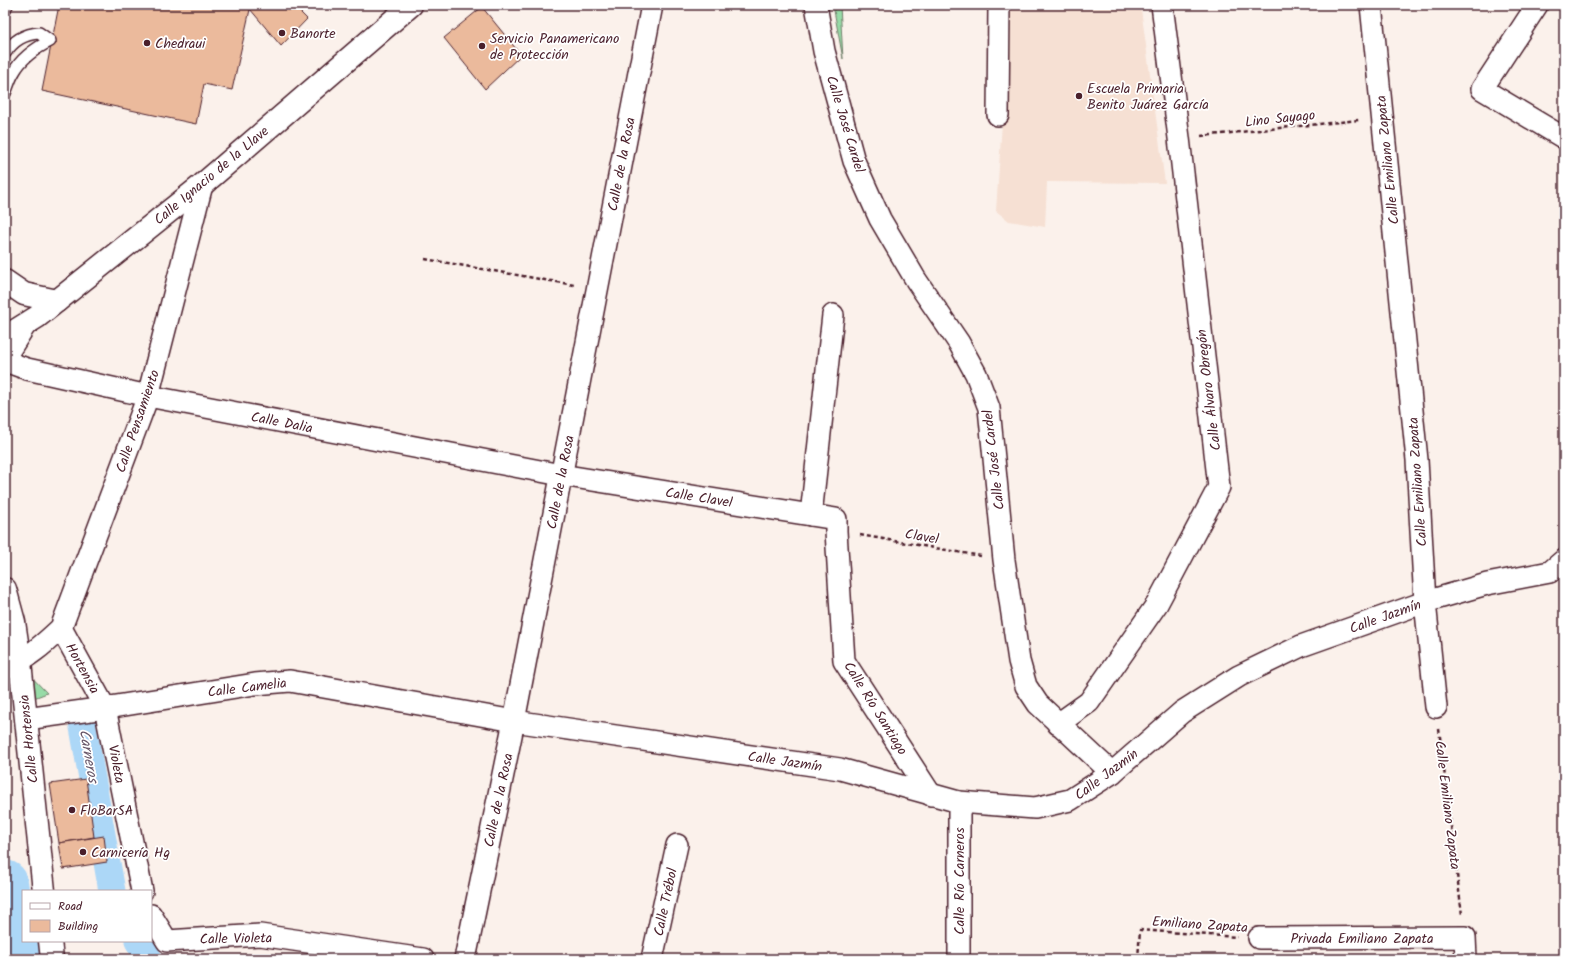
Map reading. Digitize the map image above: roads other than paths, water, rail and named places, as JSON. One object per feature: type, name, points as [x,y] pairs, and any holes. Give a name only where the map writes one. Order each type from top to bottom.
[{"type":"main road","name":"Calle Ignacio de la Llave","points":[[5,336],[24,326],[202,185],[411,5]]},
{"type":"main road","points":[[5,281],[24,294],[56,301]]},
{"type":"main road","points":[[5,356],[24,326]]},
{"type":"main road","name":"Calle Hortensia","points":[[5,588],[14,622],[13,665],[26,719],[44,890]]},
{"type":"main road","points":[[50,942],[52,959]]},
{"type":"street","name":"Calle de la Rosa","points":[[465,959],[514,721],[652,5]]},
{"type":"street","name":"Calle José Cardel","points":[[816,5],[824,51],[854,161],[880,219],[916,280],[960,343],[976,374],[988,408],[1004,560],[1019,662],[1026,686],[1038,704],[1112,773]]},
{"type":"street","name":"Calle Álvaro Obregón","points":[[1058,724],[1089,702],[1157,604],[1219,487],[1179,138],[1162,5]]},
{"type":"street","name":"Calle Emiliano Zapata","points":[[1371,5],[1417,460],[1425,602],[1436,707]]},
{"type":"street","points":[[1536,5],[1482,89],[1564,138]]},
{"type":"street","points":[[998,115],[999,6]]},
{"type":"street","name":"Calle Pensamiento","points":[[61,628],[148,396],[202,185]]},
{"type":"street","points":[[811,515],[833,315]]},
{"type":"street","name":"Calle Dalia","points":[[5,361],[27,369],[148,396],[561,475]]},
{"type":"street","name":"Calle Clavel","points":[[561,475],[811,515],[836,525]]},
{"type":"street","name":"Calle Río Santiago","points":[[836,525],[844,661],[931,795]]},
{"type":"street","name":"Calle Jazmín","points":[[514,721],[840,769],[959,802],[1035,808],[1070,800],[1112,773],[1182,712],[1239,676],[1301,646],[1425,602],[1487,584],[1560,570]]},
{"type":"street","points":[[13,665],[38,650],[61,628]]},
{"type":"street","name":"Hortensia","points":[[61,628],[105,708]]},
{"type":"street","name":"Calle Camelia","points":[[26,719],[255,684],[290,681],[514,721]]},
{"type":"street","name":"Violeta","points":[[105,708],[142,890]]},
{"type":"street","name":"Calle Río Carneros","points":[[959,802],[959,959]]},
{"type":"street","name":"Calle Trébol","points":[[652,959],[677,845]]},
{"type":"street","name":"Calle Violeta","points":[[152,917],[167,941],[260,935],[423,959]]},
{"type":"street","name":"Privada Emiliano Zapata","points":[[1260,938],[1465,937],[1466,959]]},
{"type":"lane","points":[[5,9],[7,5]]},
{"type":"lane","points":[[5,53],[9,47],[23,36],[39,33],[50,41],[39,47],[21,61],[13,72],[5,92]]},
{"type":"waterway","name":"Carneros","points":[[81,716],[112,890]]},
{"type":"waterway","name":"Carneros","points":[[5,883],[17,959]]},
{"type":"waterway","name":"Carneros","points":[[139,942],[149,959]]},
{"type":"place","name":"Banorte","points":[[282,33]]},
{"type":"place","name":"Chedraui","points":[[147,43]]},
{"type":"place","name":"Servicio Panamericano de Protección","points":[[482,46]]},
{"type":"place","name":"Escuela Primaria Benito Juárez García","points":[[1079,96]]},
{"type":"place","name":"FloBarSA","points":[[72,810]]},
{"type":"place","name":"Carnicería Hg","points":[[83,852]]}]
